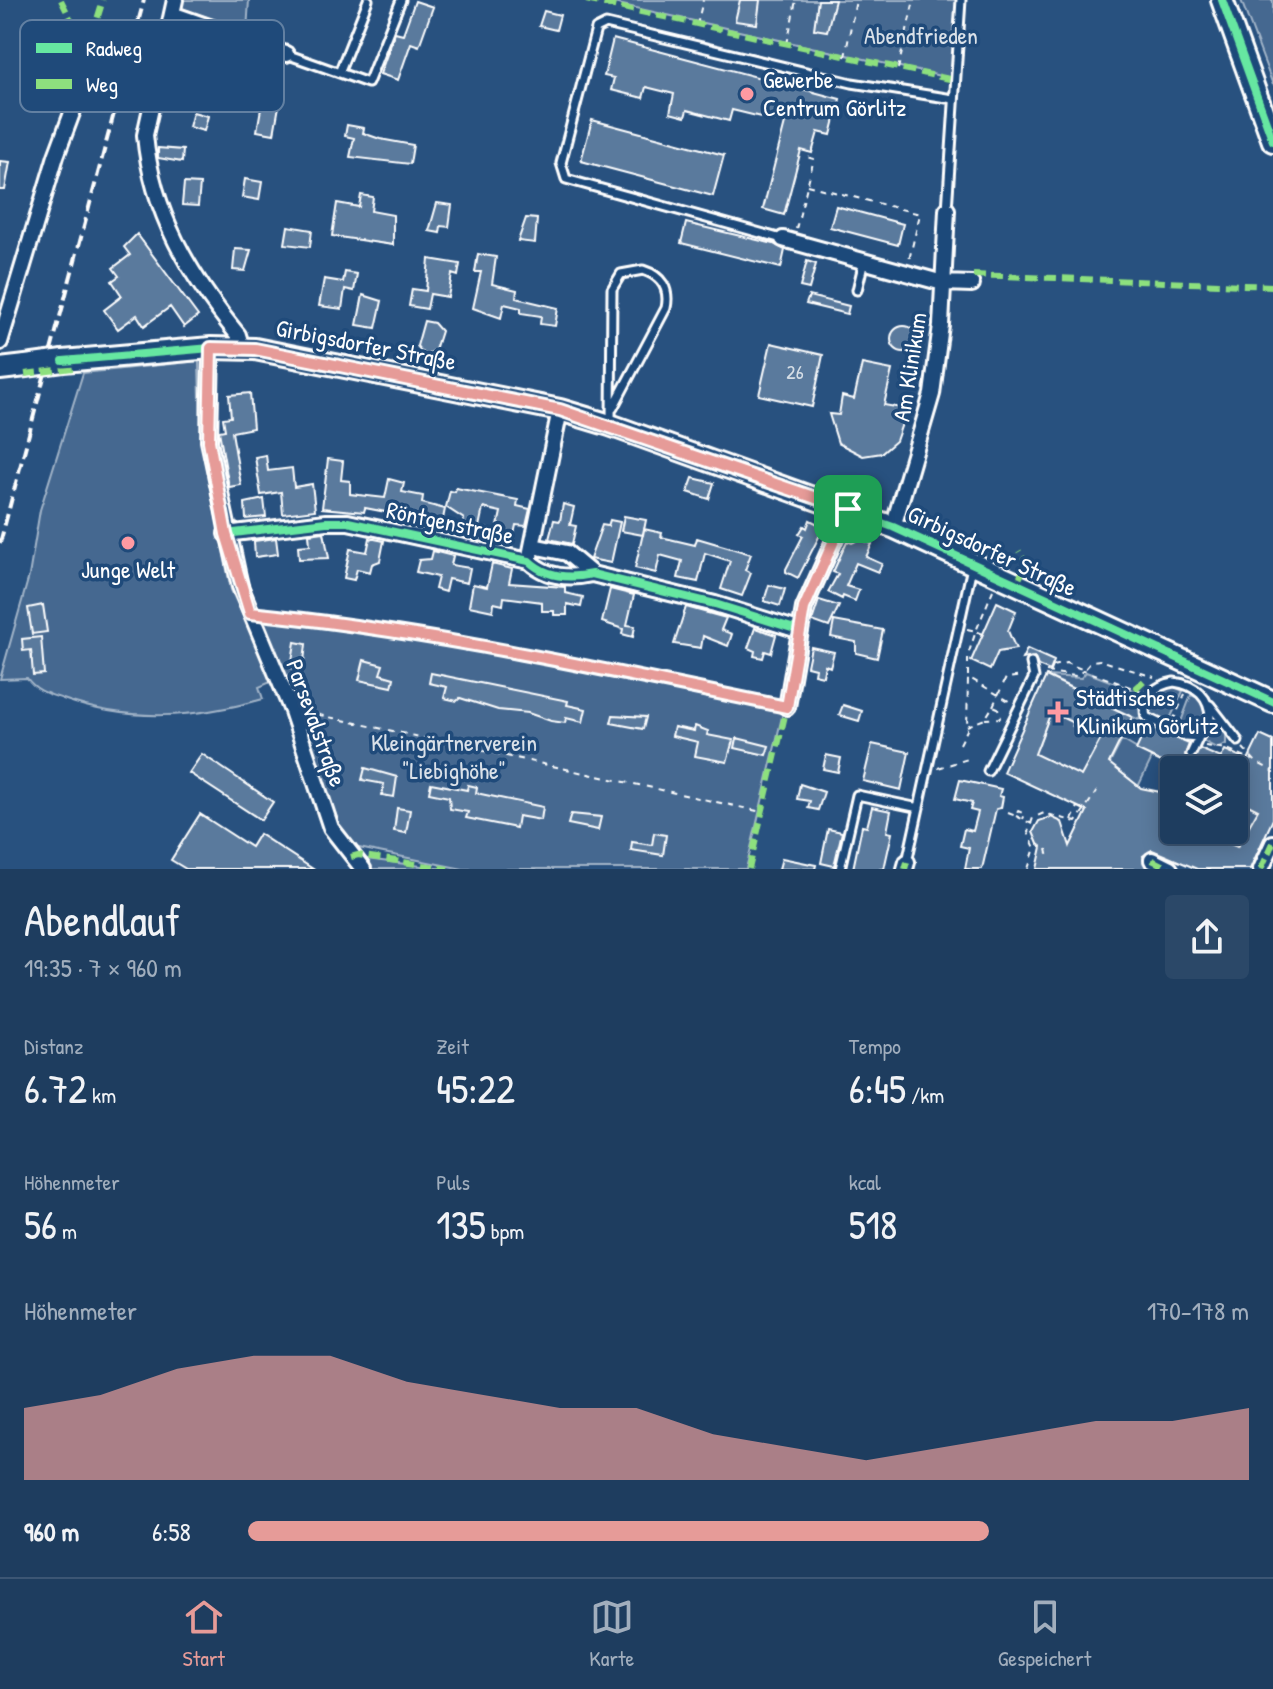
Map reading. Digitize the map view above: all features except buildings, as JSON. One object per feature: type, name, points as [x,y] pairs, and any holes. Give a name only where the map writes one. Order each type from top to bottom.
[{"type":"street","points":[[1222,0],[1273,141]]},
{"type":"street","points":[[174,7],[205,20]]},
{"type":"street","points":[[0,342],[56,156],[72,112]]},
{"type":"street","points":[[150,112],[145,135],[151,177],[176,247],[238,335],[242,348]]},
{"type":"street","name":"Am Klinikum","points":[[893,527],[932,394],[947,210]]},
{"type":"street","points":[[787,240],[943,283],[972,284]]},
{"type":"street","name":"Girbigsdorfer Straße","points":[[0,369],[211,348],[242,348],[560,410],[612,417],[893,527],[973,564],[1191,683],[1273,700]]},
{"type":"street","name":"Parsevalstraße","points":[[211,348],[209,441],[226,534],[250,613],[292,711],[331,828],[363,869]]},
{"type":"street","points":[[531,554],[560,410]]},
{"type":"street","points":[[787,707],[798,630],[824,560],[848,509]]},
{"type":"street","name":"Röntgenstraße","points":[[226,534],[348,522],[531,554],[567,553],[592,574]]},
{"type":"street","name":"Röntgenstraße","points":[[531,554],[541,572],[573,578],[592,574],[715,604],[798,630]]},
{"type":"street","points":[[1261,869],[1272,847]]},
{"type":"street","points":[[1152,860],[1170,869]]},
{"type":"lane","points":[[339,73],[368,0]]},
{"type":"lane","points":[[286,54],[368,83],[401,0]]},
{"type":"lane","points":[[947,210],[961,0]]},
{"type":"lane","points":[[787,240],[566,179],[561,163],[596,29],[606,24],[852,83],[953,99]]},
{"type":"lane","points":[[857,290],[864,261]]},
{"type":"lane","points":[[643,270],[662,281],[668,294],[666,308],[612,417],[612,289],[621,274],[643,270]]},
{"type":"lane","points":[[906,866],[973,564]]},
{"type":"lane","points":[[988,771],[1034,677],[1031,663]]},
{"type":"lane","points":[[1199,737],[1189,738],[1152,722],[1144,711],[1150,694],[1161,685],[1191,683],[1238,741]]},
{"type":"lane","points":[[1191,754],[1210,721],[1207,703]]},
{"type":"lane","points":[[840,869],[857,795],[919,808]]},
{"type":"path","points":[[697,25],[703,0]]},
{"type":"path","points":[[787,44],[796,0]]},
{"type":"path","points":[[845,57],[856,0]]},
{"type":"path","points":[[898,69],[914,0]]},
{"type":"path","points":[[787,240],[814,159],[807,157],[808,152]]},
{"type":"path","points":[[807,185],[920,214],[906,273]]},
{"type":"path","points":[[960,744],[967,726],[968,655],[974,630],[993,590]]},
{"type":"path","points":[[250,613],[302,618],[541,658],[787,707]]},
{"type":"path","points":[[974,630],[983,634]]},
{"type":"path","points":[[1146,693],[1084,670],[1066,663],[1050,667],[1046,672],[1076,676],[1084,670],[1092,661],[1100,660],[1157,678]]},
{"type":"path","points":[[985,719],[1001,694],[1006,678],[1018,676]]},
{"type":"path","points":[[968,677],[1009,699],[1017,712]]},
{"type":"path","points":[[1173,720],[1191,683]]},
{"type":"path","points":[[967,726],[985,719],[1000,718],[998,708],[993,706]]},
{"type":"path","points":[[292,711],[762,812]]},
{"type":"path","points":[[1238,741],[1253,760]]},
{"type":"path","points":[[1210,749],[1227,749],[1273,771]]},
{"type":"path","points":[[938,768],[968,759]]},
{"type":"path","points":[[1028,869],[1035,848],[1028,836],[1035,815],[1044,813],[1071,822],[1078,820],[1090,797],[1094,798],[1097,791]]},
{"type":"path","points":[[1071,822],[1078,807]]},
{"type":"path","points":[[1008,813],[1036,826]]},
{"type":"path","points":[[1047,849],[1049,858]]},
{"type":"green space","points":[[180,0],[249,0],[248,20],[215,20],[178,7]]},
{"type":"green space","name":"Abendfrieden","points":[[600,0],[960,0],[954,79]]},
{"type":"green space","points":[[1241,0],[1273,0],[1273,85]]},
{"type":"green space","name":"Junge Welt","points":[[199,361],[201,442],[231,590],[273,681],[259,687],[263,699],[188,714],[138,715],[88,707],[48,694],[27,678],[0,679],[29,576],[40,510],[83,373]]},
{"type":"green space","name":"Kleingärtnerverein \"Liebighöhe\"","points":[[253,617],[301,619],[574,666],[784,708],[746,869],[463,869],[349,846],[333,822]]},
{"type":"green space","points":[[1086,672],[1147,695],[1139,720],[1047,676],[1081,678]]},
{"type":"green space","points":[[1171,685],[1183,691],[1170,719],[1164,721],[1150,715],[1149,701],[1157,691]]},
{"type":"green space","points":[[1191,695],[1203,700],[1208,721],[1202,731],[1195,735],[1179,727]]},
{"type":"green space","points":[[1051,711],[1074,722],[1072,726],[1078,729],[1081,725],[1103,736],[1081,779],[1031,755],[1038,747]]},
{"type":"green space","points":[[1219,719],[1226,733],[1226,744],[1216,748],[1203,741],[1215,720]]},
{"type":"green space","points":[[1122,740],[1152,758],[1137,789],[1127,785],[1130,779],[1119,771],[1106,771]]},
{"type":"green space","points":[[1248,804],[1259,809],[1248,832]]},
{"type":"green space","points":[[1229,844],[1240,844],[1238,853]]},
{"type":"green space","points":[[358,858],[445,869],[369,869]]},
{"type":"railway","points":[[139,20],[144,0]]},
{"type":"railway","points":[[0,543],[114,112]]},
{"type":"marked path","points":[[61,0],[71,20]]},
{"type":"marked path","points":[[97,20],[103,0]]},
{"type":"marked path","points":[[586,0],[954,80]]},
{"type":"marked path","points":[[973,275],[1273,286]]},
{"type":"marked path","points":[[25,374],[73,368]]},
{"type":"marked path","points":[[1017,584],[1026,563],[1019,551]]},
{"type":"marked path","points":[[1135,689],[1148,677]]},
{"type":"marked path","points":[[749,869],[787,707]]},
{"type":"marked path","points":[[1261,869],[1273,843]]},
{"type":"marked path","points":[[351,857],[358,855],[448,869]]},
{"type":"marked path","points":[[1152,860],[1170,869]]},
{"type":"marked path","points":[[905,869],[907,862]]},
{"type":"cycle path","points":[[1222,0],[1273,141]]},
{"type":"cycle path","points":[[63,361],[211,348],[255,349],[560,410],[610,425],[893,527],[1273,702]]},
{"type":"cycle path","points":[[226,534],[348,522],[529,561],[543,571],[559,576],[592,574],[715,604],[798,630]]},
{"type":"place","name":"Gewerbe Centrum Görlitz","points":[[747,94]]},
{"type":"place","name":"Junge Welt","points":[[128,543]]},
{"type":"place","name":"Städtisches Klinikum Görlitz","points":[[1058,712]]},
{"type":"route","points":[[211,348],[255,349],[560,410],[848,509],[804,608],[787,707],[555,661],[302,618],[250,613],[226,534],[215,483],[208,418],[211,348]]}]
